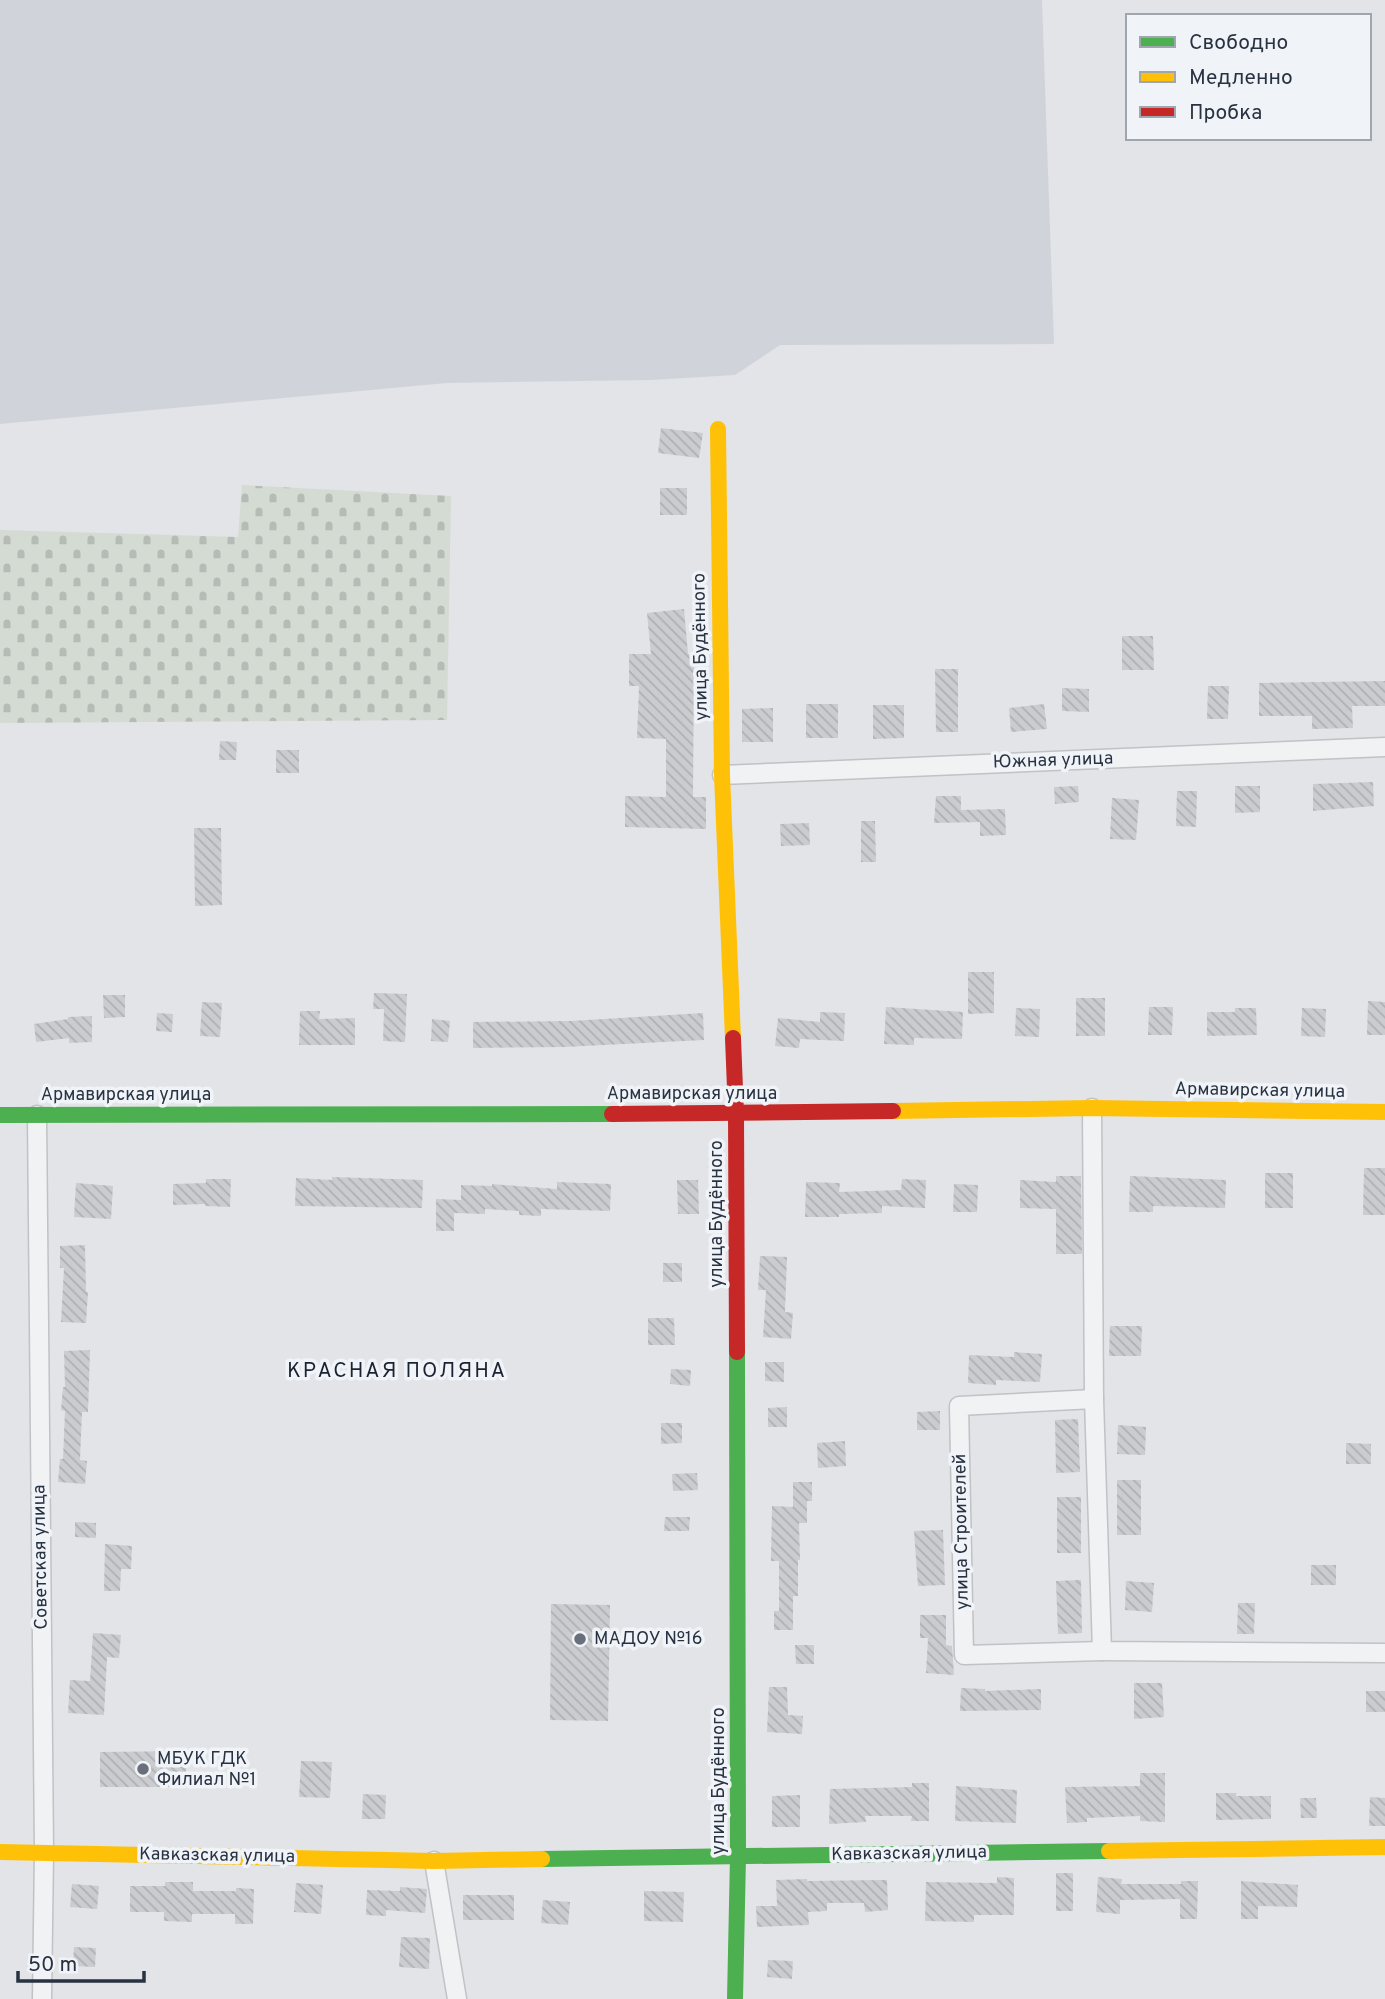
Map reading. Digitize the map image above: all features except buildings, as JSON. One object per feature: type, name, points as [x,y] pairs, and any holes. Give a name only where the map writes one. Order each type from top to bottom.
[{"type":"street","name":"улица Будённого","points":[[718,429],[722,775],[736,1114],[738,1857],[735,1999]]},
{"type":"street","name":"Южная улица","points":[[722,775],[1385,747]]},
{"type":"street","name":"Армавирская улица","points":[[0,1115],[736,1114],[1092,1108],[1385,1112]]},
{"type":"street","points":[[1092,1108],[1094,1399],[1102,1651]]},
{"type":"street","name":"Советская улица","points":[[37,1115],[44,1852],[42,1999]]},
{"type":"street","name":"улица Строителей","points":[[1094,1399],[959,1406],[964,1655],[1102,1651],[1385,1653]]},
{"type":"street","name":"Кавказская улица","points":[[0,1852],[434,1861],[1385,1847]]},
{"type":"street","points":[[434,1861],[457,1999]]},
{"type":"shaded area","points":[[0,0],[1042,0],[1054,344],[780,345],[735,375],[651,380],[447,383],[0,424]]},
{"type":"green space","points":[[242,485],[451,496],[447,720],[0,723],[0,530],[238,537]]},
{"type":"traffic: fast","points":[[0,1115],[612,1114]]},
{"type":"traffic: fast","points":[[735,1999],[738,1857],[737,1352]]},
{"type":"traffic: fast","points":[[542,1859],[1109,1851]]},
{"type":"traffic: slow","points":[[718,429],[722,775],[733,1038]]},
{"type":"traffic: slow","points":[[893,1111],[1092,1108],[1385,1112]]},
{"type":"traffic: slow","points":[[1109,1851],[1385,1847]]},
{"type":"traffic: slow","points":[[0,1852],[434,1861],[542,1859]]},
{"type":"traffic: jam","points":[[733,1038],[737,1352]]},
{"type":"traffic: jam","points":[[612,1114],[893,1111]]},
{"type":"place","name":"МАДОУ №16","points":[[580,1639]]},
{"type":"place","name":"МБУК ГДК Филиал №1","points":[[143,1769]]},
{"type":"district","name":"КРАСНАЯ ПОЛЯНА","points":[[397,1371]]}]
